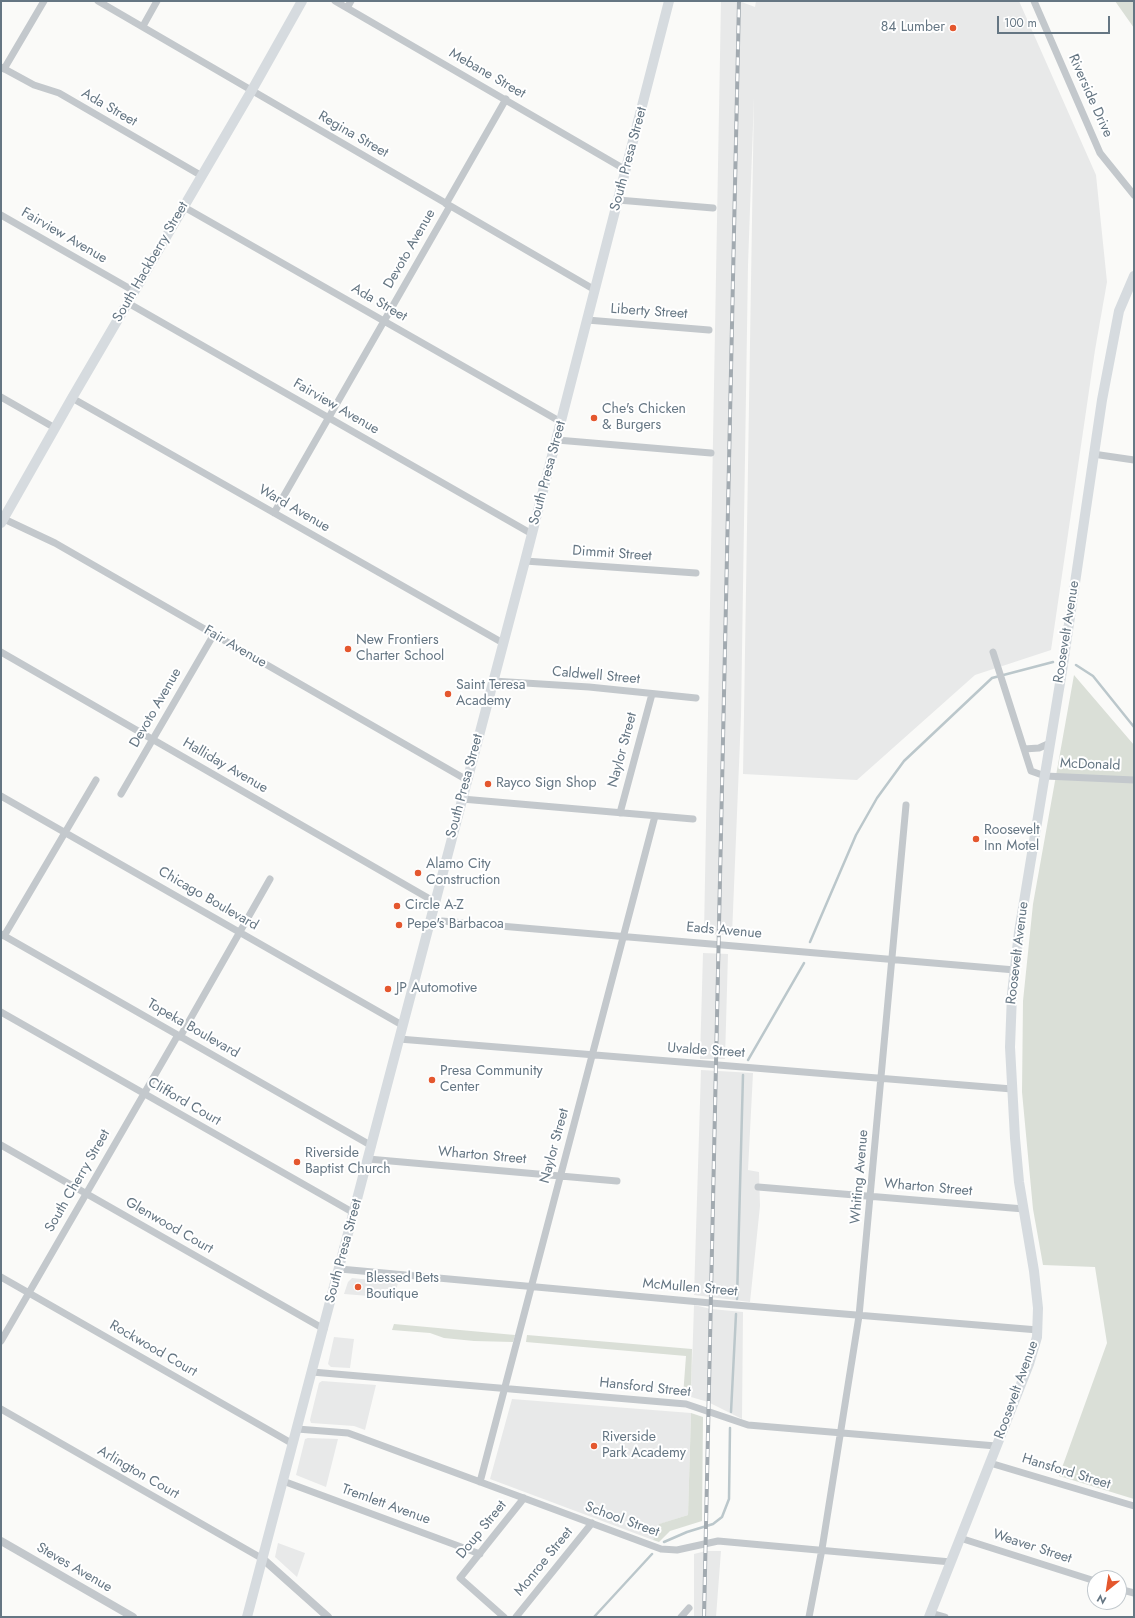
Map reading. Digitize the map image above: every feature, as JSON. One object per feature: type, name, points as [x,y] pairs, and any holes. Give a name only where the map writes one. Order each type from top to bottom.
[{"type":"main road","name":"South Hackberry Street","points":[[2,520],[252,90],[302,1]]},
{"type":"main road","name":"South Presa Street","points":[[247,1617],[340,1269],[402,1025],[562,422],[667,2]]},
{"type":"main road","name":"Roosevelt Avenue","points":[[930,1615],[1029,1364],[1038,1330],[1034,1271],[1019,1182],[1012,1089],[1010,1047],[1015,970],[1019,932],[1045,776],[1112,342],[1120,311],[1134,276]]},
{"type":"street","points":[[3,68],[44,1]]},
{"type":"street","name":"Regina Street","points":[[98,1],[595,290]]},
{"type":"street","points":[[142,26],[157,1]]},
{"type":"street","name":"Mebane Street","points":[[335,1],[626,170]]},
{"type":"street","points":[[347,8],[351,1]]},
{"type":"street","name":"Riverside Drive","points":[[1034,1],[1097,146],[1106,162],[1134,195]]},
{"type":"street","name":"Ada Street","points":[[3,68],[34,85],[59,94],[202,176]]},
{"type":"street","name":"Devoto Avenue","points":[[274,513],[384,321],[506,99]]},
{"type":"street","points":[[618,200],[713,208]]},
{"type":"street","name":"Ada Street","points":[[184,207],[562,422]]},
{"type":"street","name":"Fairview Avenue","points":[[1,215],[134,291]]},
{"type":"street","name":"Fairview Avenue","points":[[128,303],[532,534]]},
{"type":"street","name":"Liberty Street","points":[[587,320],[709,330]]},
{"type":"street","points":[[1,397],[55,428]]},
{"type":"street","name":"Ward Avenue","points":[[72,398],[503,643]]},
{"type":"street","points":[[557,440],[711,453]]},
{"type":"street","points":[[1094,454],[1134,460]]},
{"type":"street","name":"Fair Avenue","points":[[2,520],[55,543],[467,780]]},
{"type":"street","name":"Dimmit Street","points":[[526,560],[696,574]]},
{"type":"street","name":"Devoto Avenue","points":[[121,794],[214,634]]},
{"type":"street","name":"Halliday Avenue","points":[[1,652],[435,902]]},
{"type":"street","points":[[993,652],[1031,771],[1045,776]]},
{"type":"street","name":"Caldwell Street","points":[[493,681],[589,687],[696,698]]},
{"type":"street","name":"Naylor Street","points":[[620,813],[652,694]]},
{"type":"street","points":[[1024,749],[1039,748],[1050,744]]},
{"type":"street","name":"McDonald","points":[[1045,776],[1134,780]]},
{"type":"street","points":[[3,935],[96,780]]},
{"type":"street","name":"Chicago Boulevard","points":[[1,796],[402,1025]]},
{"type":"street","points":[[462,800],[693,819]]},
{"type":"street","name":"Whiting Avenue","points":[[809,1617],[842,1433],[859,1316],[906,805]]},
{"type":"street","name":"Naylor Street","points":[[480,1482],[655,816]]},
{"type":"street","name":"South Cherry Street","points":[[1,1341],[85,1194],[270,879]]},
{"type":"street","name":"Eads Avenue","points":[[430,920],[1015,970]]},
{"type":"street","name":"Topeka Boulevard","points":[[3,935],[372,1146]]},
{"type":"street","name":"Clifford Court","points":[[1,1012],[354,1213]]},
{"type":"street","name":"Uvalde Street","points":[[399,1039],[1012,1089]]},
{"type":"street","name":"Glenwood Court","points":[[1,1146],[324,1329]]},
{"type":"street","name":"Wharton Street","points":[[368,1159],[617,1181]]},
{"type":"street","name":"Wharton Street","points":[[758,1188],[1024,1209]]},
{"type":"street","name":"McMullen Street","points":[[340,1269],[859,1316],[1038,1330]]},
{"type":"street","name":"Rockwood Court","points":[[1,1277],[293,1444]]},
{"type":"street","name":"Hansford Street","points":[[312,1372],[686,1404],[748,1425],[996,1446]]},
{"type":"street","name":"Arlington Court","points":[[1,1409],[263,1559]]},
{"type":"street","name":"School Street","points":[[297,1429],[348,1433],[668,1550],[677,1550],[718,1541],[950,1562]]},
{"type":"street","name":"Hansford Street","points":[[990,1462],[1134,1506]]},
{"type":"street","name":"Tremlett Avenue","points":[[283,1481],[480,1554]]},
{"type":"street","name":"Doup Street","points":[[504,1617],[460,1578],[524,1498]]},
{"type":"street","name":"Monroe Street","points":[[516,1617],[592,1523]]},
{"type":"street","name":"Weaver Street","points":[[960,1538],[1087,1578]]},
{"type":"street","name":"Steves Avenue","points":[[1,1541],[134,1617]]},
{"type":"street","points":[[263,1559],[328,1617]]},
{"type":"street","points":[[681,1617],[689,1608]]},
{"type":"street","points":[[930,1615],[945,1617]]},
{"type":"shaded area","points":[[721,1],[739,1],[755,7],[756,1],[1019,1],[1096,175],[1107,282],[1095,350],[1051,650],[975,675],[857,780],[743,774],[754,97],[748,265],[741,716],[732,935],[704,934]]},
{"type":"shaded area","points":[[1115,1],[1134,1],[1134,28]]},
{"type":"shaded area","points":[[1074,675],[1134,745],[1134,1499],[1059,1476],[1107,1343],[1095,1267],[1043,1265],[1033,1209],[1022,1092],[1023,1001],[1033,904]]},
{"type":"shaded area","points":[[703,953],[728,954],[725,1059],[700,1059]]},
{"type":"shaded area","points":[[701,1070],[753,1073],[748,1170],[759,1172],[760,1206],[750,1302],[694,1295]]},
{"type":"shaded area","points":[[352,1278],[398,1283],[394,1298],[344,1294],[348,1282]]},
{"type":"shaded area","points":[[694,1305],[711,1309],[743,1312],[742,1419],[708,1402],[691,1397]]},
{"type":"shaded area","points":[[394,1324],[515,1335],[513,1342],[474,1341],[444,1338],[430,1333],[392,1330]]},
{"type":"shaded area","points":[[527,1335],[692,1349],[691,1397],[683,1396],[686,1356],[526,1342]]},
{"type":"shaded area","points":[[334,1337],[354,1339],[350,1368],[331,1367],[328,1364]]},
{"type":"shaded area","points":[[322,1381],[376,1385],[365,1430],[354,1426],[311,1423],[310,1420],[319,1383]]},
{"type":"shaded area","name":"Riverside Park Academy","points":[[512,1399],[691,1413],[688,1515],[660,1524],[653,1540],[490,1479]]},
{"type":"shaded area","points":[[691,1413],[703,1417],[702,1521],[670,1531],[659,1542],[653,1540],[659,1524],[688,1515]]},
{"type":"shaded area","points":[[305,1439],[338,1439],[326,1487],[296,1475]]},
{"type":"shaded area","points":[[278,1543],[305,1553],[297,1577],[275,1557]]},
{"type":"shaded area","points":[[706,1551],[721,1551],[716,1617],[694,1617],[694,1554]]},
{"type":"waterway","points":[[810,942],[856,835],[877,798],[904,761],[992,678],[1053,662]]},
{"type":"waterway","points":[[1076,665],[1093,676],[1134,727]]},
{"type":"waterway","points":[[748,1060],[804,963]]},
{"type":"waterway","points":[[737,1299],[743,1075]]},
{"type":"waterway","points":[[731,1412],[736,1314]]},
{"type":"waterway","points":[[664,1542],[687,1532],[713,1524],[722,1517],[729,1499],[730,1428]]},
{"type":"waterway","points":[[594,1617],[652,1554]]},
{"type":"railway","points":[[704,1617],[739,1]]},
{"type":"place","name":"84 Lumber","points":[[953,28]]},
{"type":"place","name":"Che's Chicken & Burgers","points":[[594,418]]},
{"type":"place","name":"New Frontiers Charter School","points":[[348,649]]},
{"type":"place","name":"Saint Teresa Academy","points":[[448,694]]},
{"type":"place","name":"Rayco Sign Shop","points":[[488,784]]},
{"type":"place","name":"Roosevelt Inn Motel","points":[[976,839]]},
{"type":"place","name":"Alamo City Construction","points":[[418,873]]},
{"type":"place","name":"Circle A-Z","points":[[397,906]]},
{"type":"place","name":"Pepe's Barbacoa","points":[[399,925]]},
{"type":"place","name":"JP Automotive","points":[[388,989]]},
{"type":"place","name":"Presa Community Center","points":[[432,1080]]},
{"type":"place","name":"Riverside Baptist Church","points":[[297,1162]]},
{"type":"place","name":"Blessed Bets Boutique","points":[[358,1287]]},
{"type":"place","name":"Riverside Park Academy","points":[[594,1446]]}]
